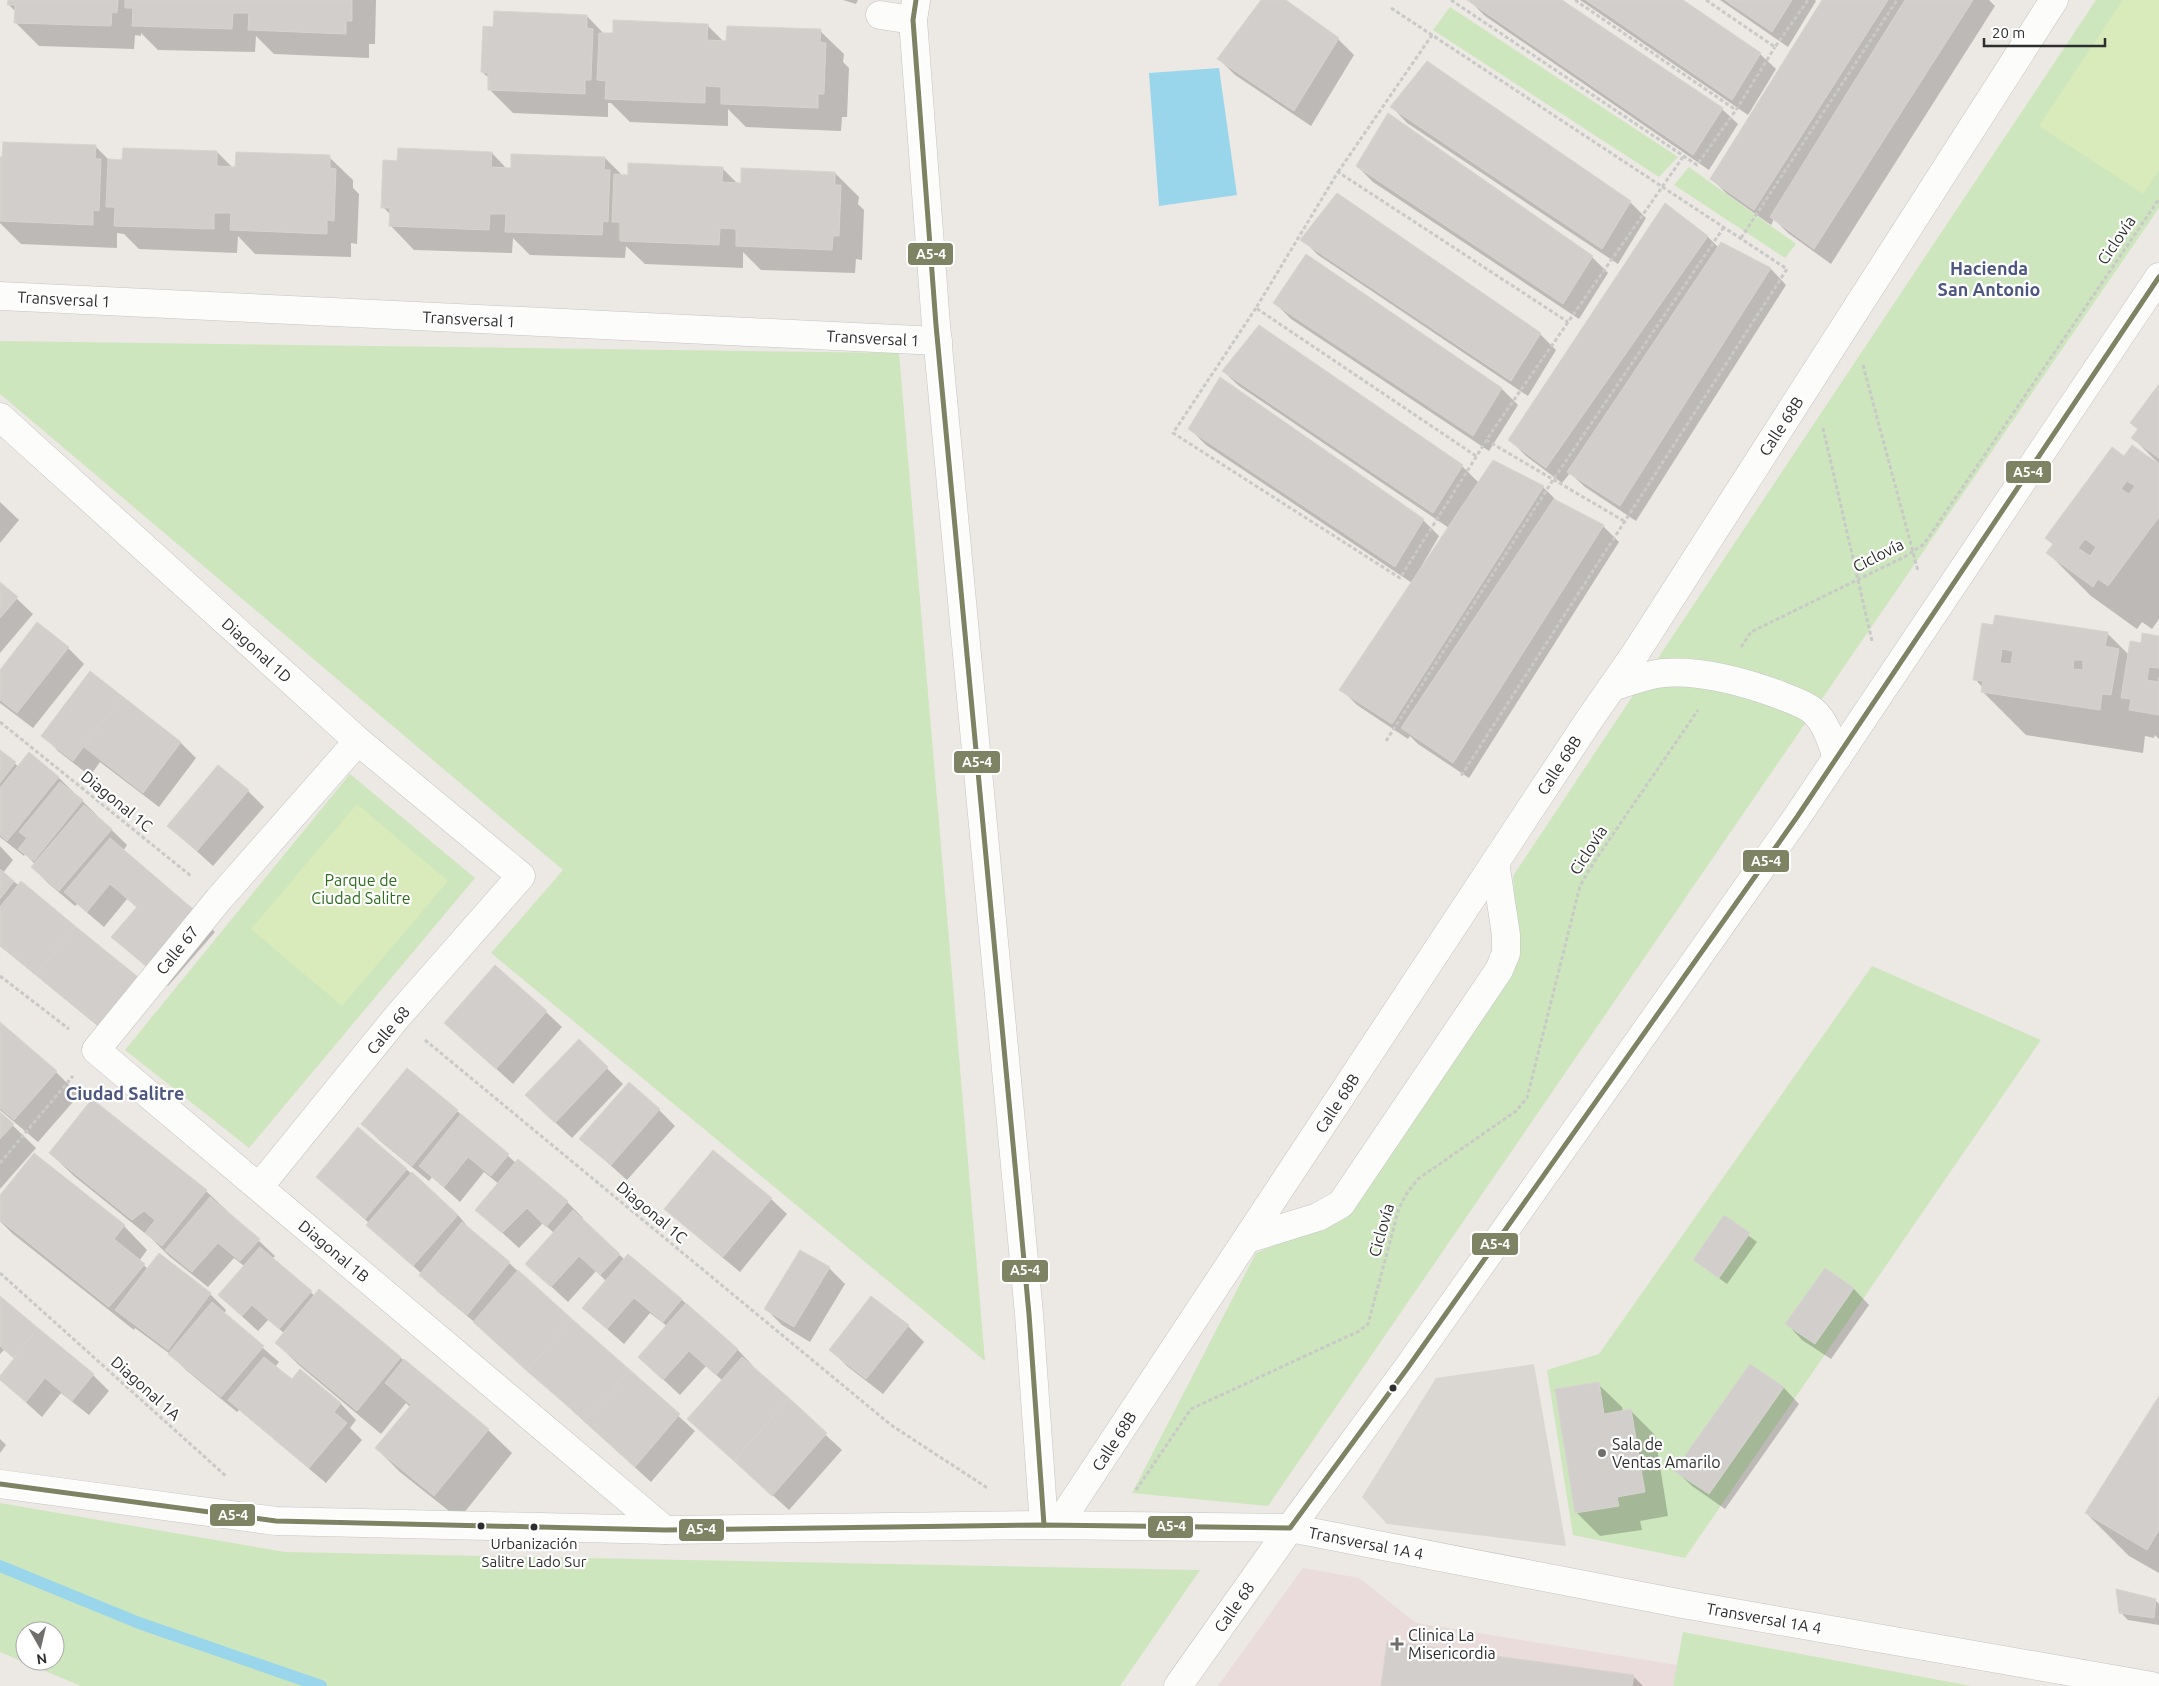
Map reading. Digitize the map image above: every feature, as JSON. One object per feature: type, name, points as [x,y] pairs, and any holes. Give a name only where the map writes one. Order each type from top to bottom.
[{"type":"street","name":"Calle 68B","points":[[1051,1525],[1247,1239],[1495,862],[1635,654],[2054,0]]},
{"type":"street","points":[[880,15],[914,10],[938,341],[1028,1304],[1051,1525]]},
{"type":"street","points":[[1290,1528],[1415,1358],[1837,758],[2159,277]]},
{"type":"street","name":"Transversal 1","points":[[0,296],[938,341]]},
{"type":"street","name":"Diagonal 1D","points":[[0,417],[358,741],[521,876]]},
{"type":"street","points":[[1612,687],[1646,676],[1664,673],[1735,680],[1758,687],[1795,701],[1814,711],[1831,740],[1837,758]]},
{"type":"street","name":"Calle 67","points":[[96,1050],[219,899],[358,741]]},
{"type":"street","points":[[1247,1239],[1318,1216],[1341,1204],[1499,970],[1506,953],[1506,935],[1495,862]]},
{"type":"street","name":"Calle 68","points":[[259,1187],[397,1018],[521,876]]},
{"type":"street","name":"Diagonal 1B","points":[[96,1050],[665,1530]]},
{"type":"street","name":"Transversal 1A 4","points":[[0,1484],[276,1521],[665,1530],[1051,1525],[1290,1528],[1683,1604],[2152,1686]]},
{"type":"street","name":"Calle 68","points":[[1178,1686],[1290,1528]]},
{"type":"path","points":[[1450,0],[1697,165],[1736,110],[1775,47],[1808,0]]},
{"type":"path","points":[[1575,0],[1736,110]]},
{"type":"path","points":[[1706,0],[1775,47]]},
{"type":"path","points":[[1741,238],[1897,0]]},
{"type":"path","points":[[1391,8],[1787,269],[1461,776]]},
{"type":"path","points":[[1432,35],[1338,172],[1256,308],[1173,433],[1400,578],[1486,440],[1683,156]]},
{"type":"path","points":[[1338,172],[1568,322]]},
{"type":"path","name":"Ciclovía","points":[[1111,1527],[1191,1409],[1359,1331],[1368,1324],[1399,1208],[1407,1193],[1418,1179],[1516,1111],[1527,1098],[1580,886],[1594,862],[1751,632],[1858,580],[1913,552],[1924,544],[2159,199]]},
{"type":"path","points":[[1386,741],[1553,480],[1724,227]]},
{"type":"path","points":[[1256,308],[1476,456]]},
{"type":"path","points":[[1851,317],[1931,618]]},
{"type":"path","points":[[1811,379],[1883,688]]},
{"type":"path","points":[[1486,440],[1624,520]]},
{"type":"path","name":"Diagonal 1C","points":[[0,722],[219,899]]},
{"type":"path","points":[[0,976],[96,1050],[0,1163]]},
{"type":"path","name":"Diagonal 1C","points":[[397,1018],[891,1425],[995,1493]]},
{"type":"path","name":"Diagonal 1A","points":[[0,1273],[232,1482]]},
{"type":"shaded area","points":[[1534,1364],[1566,1546],[1387,1524],[1362,1497],[1436,1378]]},
{"type":"shaded area","name":"Clinica La Misericordia","points":[[1303,1568],[1359,1578],[1416,1623],[1677,1665],[1673,1686],[1218,1686]]},
{"type":"green space","points":[[2096,0],[2159,0],[2159,208],[1268,1506],[1132,1493],[1256,1253],[1350,1214],[1519,960],[1513,876]]},
{"type":"green space","points":[[2123,0],[2159,0],[2159,170],[2143,194],[2039,126]]},
{"type":"green space","points":[[1450,7],[1678,157],[1659,177],[1433,30]]},
{"type":"green space","points":[[1689,167],[1796,244],[1785,258],[1674,185]]},
{"type":"green space","points":[[0,341],[899,353],[985,1361],[491,953],[563,870],[0,394]]},
{"type":"green space","name":"Parque de Ciudad Salitre","points":[[350,774],[475,878],[249,1148],[125,1050]]},
{"type":"green space","points":[[357,804],[448,881],[342,1006],[251,929]]},
{"type":"green space","points":[[1872,966],[2041,1040],[1685,1558],[1573,1535],[1547,1370],[1599,1354]]},
{"type":"green space","points":[[0,1503],[285,1552],[1200,1570],[1120,1686],[81,1686],[45,1671],[65,1671],[65,1621],[15,1621],[15,1658],[0,1652]]},
{"type":"green space","points":[[1683,1632],[1971,1686],[1673,1686]]},
{"type":"water","points":[[1219,68],[1237,195],[1159,206],[1149,73]]},
{"type":"building","points":[[8,0],[118,0],[117,13],[112,12],[111,26],[14,23],[15,5],[7,5]]},
{"type":"building","points":[[125,0],[352,0],[352,21],[346,21],[346,34],[248,30],[249,13],[233,13],[232,29],[132,26],[133,8],[125,8]]},
{"type":"building","points":[[1261,0],[1286,0],[1339,38],[1294,111],[1217,59]]},
{"type":"building","points":[[1467,0],[1562,0],[1723,108],[1693,155]]},
{"type":"building","points":[[1586,0],[1683,0],[1761,53],[1732,100]]},
{"type":"building","points":[[1725,0],[1792,0],[1772,32]]},
{"type":"building","points":[[1822,0],[1888,0],[1754,210],[1710,179]]},
{"type":"building","points":[[1905,0],[1973,0],[1814,249],[1770,217]]},
{"type":"building","points":[[494,11],[587,15],[587,28],[593,29],[591,80],[585,80],[585,94],[488,90],[488,73],[481,72],[483,26],[493,27]]},
{"type":"building","points":[[613,20],[708,24],[707,40],[726,41],[727,26],[821,29],[820,42],[826,43],[824,94],[818,94],[818,108],[721,104],[721,87],[705,86],[705,103],[605,99],[606,81],[597,80],[599,33],[613,33]]},
{"type":"building","points":[[1427,61],[1631,201],[1602,249],[1390,107]]},
{"type":"building","points":[[1388,113],[1593,256],[1563,304],[1356,166]]},
{"type":"building","points":[[3,142],[96,145],[95,159],[101,159],[99,211],[93,210],[93,225],[0,221],[0,157],[2,157]]},
{"type":"building","points":[[123,148],[217,151],[217,166],[235,167],[236,152],[330,155],[330,168],[336,169],[334,221],[327,220],[327,234],[230,230],[231,213],[214,213],[214,229],[114,226],[115,207],[106,207],[108,159],[122,160]]},
{"type":"building","points":[[398,148],[492,152],[491,167],[511,168],[511,154],[605,157],[604,170],[610,170],[608,222],[603,221],[602,235],[505,232],[506,214],[490,214],[489,230],[389,226],[390,208],[381,208],[383,160],[397,161]]},
{"type":"building","points":[[628,163],[723,167],[722,182],[741,183],[741,168],[835,172],[835,185],[841,185],[839,236],[833,236],[832,250],[736,246],[736,229],[720,228],[719,245],[620,241],[620,222],[612,222],[614,174],[628,175]]},
{"type":"building","points":[[1337,193],[1541,333],[1511,381],[1300,240]]},
{"type":"building","points":[[1665,203],[1708,236],[1546,468],[1508,440]]},
{"type":"building","points":[[1721,242],[1771,268],[1620,506],[1567,472]]},
{"type":"building","points":[[1306,254],[1502,388],[1473,436],[1273,303]]},
{"type":"building","points":[[1259,325],[1463,465],[1433,513],[1222,371]]},
{"type":"building","points":[[1220,377],[1424,519],[1395,567],[1188,429]]},
{"type":"building","points":[[2159,384],[2159,458],[2131,438],[2138,429],[2130,423]]},
{"type":"building","points":[[2132,445],[2159,464],[2159,517],[2108,586],[2098,579],[2093,587],[2046,553],[2053,544],[2045,538],[2112,447],[2124,456]],"holes":[[[2127,481],[2135,486],[2129,494],[2121,489]],[[2085,539],[2096,547],[2090,556],[2078,548]]]},
{"type":"building","points":[[1493,460],[1544,486],[1392,724],[1339,690]]},
{"type":"building","points":[[1554,499],[1604,525],[1453,763],[1401,728]]},
{"type":"building","points":[[0,582],[18,597],[0,618]]},
{"type":"building","points":[[1995,615],[2108,632],[2105,646],[2119,649],[2111,695],[2102,694],[2100,710],[1981,692],[1983,681],[1973,680],[1982,623],[1993,625]],"holes":[[[2002,649],[2013,651],[2011,664],[2000,663]],[[2074,660],[2083,660],[2083,670],[2073,669]]]},
{"type":"building","points":[[37,622],[69,647],[17,713],[0,700],[0,670]]},
{"type":"building","points":[[2142,633],[2159,636],[2159,668],[2149,667],[2147,680],[2158,682],[2159,677],[2159,715],[2129,710],[2131,699],[2121,698],[2130,641],[2141,643]]},
{"type":"building","points":[[90,671],[122,696],[73,761],[41,736]]},
{"type":"building","points":[[122,696],[181,742],[143,793],[84,747]]},
{"type":"building","points":[[0,750],[16,762],[0,783]]},
{"type":"building","points":[[29,752],[59,777],[7,841],[0,835],[0,788]]},
{"type":"building","points":[[218,765],[249,790],[197,851],[167,826]]},
{"type":"building","points":[[60,782],[83,800],[34,861],[18,849],[27,838],[19,832]]},
{"type":"building","points":[[84,805],[112,829],[59,891],[31,867]]},
{"type":"building","points":[[110,838],[200,915],[152,971],[111,937],[137,907],[110,884],[87,912],[64,892]]},
{"type":"building","points":[[0,869],[14,881],[0,899]]},
{"type":"building","points":[[21,881],[75,926],[36,975],[0,945],[0,907]]},
{"type":"building","points":[[75,926],[138,977],[98,1025],[36,975]]},
{"type":"building","points":[[495,965],[547,1011],[496,1069],[444,1023]]},
{"type":"building","points":[[0,1022],[57,1071],[14,1120],[0,1108]]},
{"type":"building","points":[[579,1039],[608,1067],[555,1123],[525,1095]]},
{"type":"building","points":[[407,1068],[458,1110],[412,1166],[361,1124]]},
{"type":"building","points":[[629,1082],[660,1109],[611,1165],[579,1139]]},
{"type":"building","points":[[92,1099],[207,1190],[162,1246],[145,1233],[155,1220],[144,1211],[132,1220],[49,1153]]},
{"type":"building","points":[[0,1112],[14,1124],[0,1139]]},
{"type":"building","points":[[461,1114],[509,1154],[491,1176],[468,1157],[444,1187],[419,1166]]},
{"type":"building","points":[[358,1127],[407,1169],[365,1219],[316,1177]]},
{"type":"building","points":[[713,1150],[772,1198],[723,1257],[664,1209]]},
{"type":"building","points":[[34,1153],[125,1225],[114,1239],[145,1264],[109,1307],[0,1220],[0,1195]]},
{"type":"building","points":[[518,1159],[568,1201],[546,1227],[527,1208],[502,1233],[475,1210]]},
{"type":"building","points":[[412,1172],[458,1215],[413,1266],[366,1225]]},
{"type":"building","points":[[210,1197],[260,1239],[240,1261],[218,1243],[192,1272],[165,1250]]},
{"type":"building","points":[[573,1210],[620,1254],[600,1275],[579,1256],[551,1287],[525,1264]]},
{"type":"building","points":[[1724,1215],[1750,1233],[1719,1278],[1693,1260]]},
{"type":"building","points":[[462,1222],[510,1262],[467,1315],[419,1275]]},
{"type":"building","points":[[260,1247],[312,1291],[279,1329],[252,1305],[242,1316],[218,1295]]},
{"type":"building","points":[[800,1250],[830,1267],[794,1327],[764,1309]]},
{"type":"building","points":[[159,1253],[211,1293],[168,1350],[115,1310]]},
{"type":"building","points":[[628,1254],[682,1299],[663,1322],[634,1298],[607,1329],[582,1308]]},
{"type":"building","points":[[1825,1268],[1854,1288],[1815,1344],[1785,1324]]},
{"type":"building","points":[[518,1270],[572,1319],[527,1371],[473,1322]]},
{"type":"building","points":[[319,1289],[401,1357],[357,1411],[275,1343]]},
{"type":"building","points":[[0,1296],[38,1328],[14,1358],[0,1346]]},
{"type":"building","points":[[871,1296],[909,1325],[866,1379],[829,1350]]},
{"type":"building","points":[[212,1302],[264,1346],[221,1397],[168,1354]]},
{"type":"building","points":[[686,1303],[738,1349],[716,1375],[689,1351],[663,1380],[638,1357]]},
{"type":"building","points":[[572,1319],[630,1370],[585,1421],[527,1371]]},
{"type":"building","points":[[38,1328],[94,1374],[72,1401],[45,1378],[26,1402],[0,1380],[0,1376]]},
{"type":"building","points":[[264,1357],[292,1379],[300,1369],[341,1403],[334,1412],[347,1423],[309,1468],[228,1400]]},
{"type":"building","points":[[742,1357],[789,1398],[734,1461],[687,1419]]},
{"type":"building","points":[[404,1359],[489,1429],[434,1496],[375,1448],[411,1405],[385,1383]]},
{"type":"building","points":[[1750,1364],[1784,1387],[1709,1494],[1674,1471]]},
{"type":"building","points":[[630,1370],[680,1414],[635,1467],[585,1421]]},
{"type":"building","name":"Sala de Ventas Amarilo","points":[[1599,1382],[1604,1414],[1631,1409],[1645,1492],[1617,1497],[1619,1506],[1575,1513],[1555,1389]]},
{"type":"building","points":[[2159,1396],[2159,1530],[2147,1550],[2085,1513]]},
{"type":"building","points":[[789,1398],[827,1433],[772,1496],[734,1461]]},
{"type":"building","points":[[2116,1589],[2156,1599],[2154,1618],[2119,1613]]},
{"type":"building","points":[[1387,1641],[1634,1675],[1632,1686],[1381,1686]]},
{"type":"waterway","points":[[0,1566],[139,1623],[321,1686]]},
{"type":"transit line","name":"A5-4","points":[[916,0],[913,20],[936,325],[1029,1314],[1044,1525]]},
{"type":"transit line","name":"A5-4","points":[[0,1484],[276,1521],[665,1530],[1044,1525],[1290,1528],[1409,1366],[1797,817],[2159,277]]},
{"type":"place","name":"Sala de Ventas Amarilo","points":[[1602,1453]]},
{"type":"place","name":"Urbanización Salitre Lado Sur","points":[[534,1527]]},
{"type":"place","name":"Clinica La Misericordia","points":[[1397,1644]]},
{"type":"district","name":"Hacienda San Antonio","points":[[1989,278]]},
{"type":"district","name":"Ciudad Salitre","points":[[125,1093]]}]
